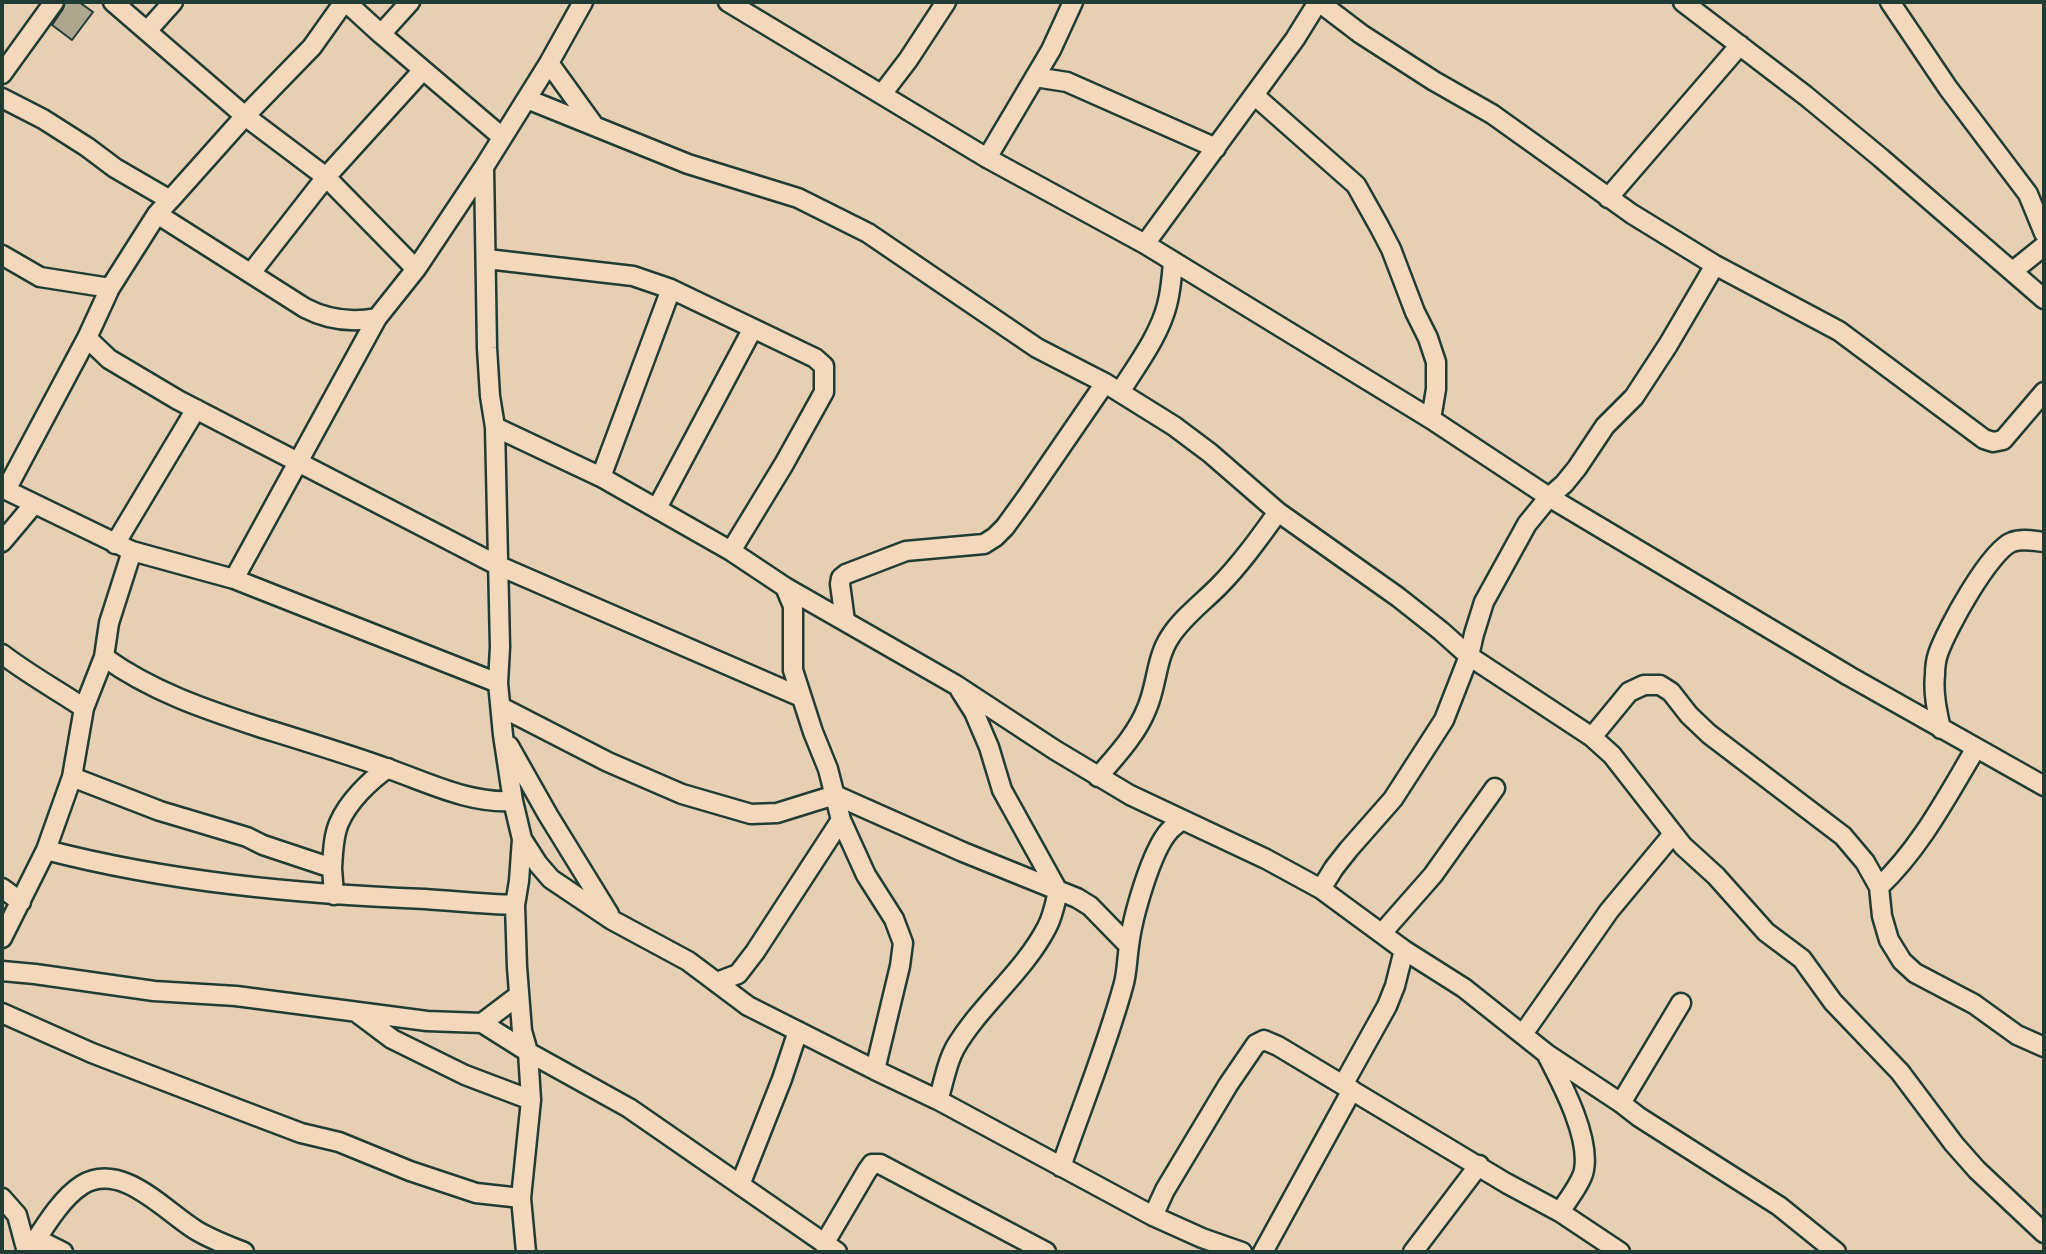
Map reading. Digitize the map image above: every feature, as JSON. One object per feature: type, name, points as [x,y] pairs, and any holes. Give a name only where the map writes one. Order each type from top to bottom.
[{"type":"street","points":[[2,74],[54,2]]},
{"type":"street","points":[[113,2],[245,116],[326,177],[415,269]]},
{"type":"street","points":[[147,31],[173,2]]},
{"type":"street","points":[[498,683],[234,579],[123,548],[4,489],[87,338],[110,288],[158,214],[245,116],[312,47],[345,2],[502,137]]},
{"type":"street","points":[[381,34],[410,2]]},
{"type":"street","points":[[234,579],[377,318],[415,269],[484,167],[549,63],[583,2]]},
{"type":"street","points":[[728,2],[987,158],[1145,244],[1431,419],[1549,497],[1941,729],[2044,786]]},
{"type":"street","points":[[882,94],[946,2]]},
{"type":"street","points":[[987,158],[1051,50],[1073,2]]},
{"type":"street","points":[[1145,244],[1295,39],[1319,2],[1434,81],[1492,114],[1608,198],[1715,265],[1839,331],[1984,439],[1993,442],[2003,440],[2044,392]]},
{"type":"street","points":[[1683,2],[1881,158],[2044,299]]},
{"type":"street","points":[[1890,2],[1948,88],[2036,193],[2044,233]]},
{"type":"street","points":[[1608,198],[1740,45]]},
{"type":"street","points":[[549,63],[593,124]]},
{"type":"street","points":[[251,273],[326,177],[423,70]]},
{"type":"street","points":[[1035,78],[1067,82],[1216,148]]},
{"type":"street","points":[[1254,95],[1356,185],[1379,226],[1391,249],[1436,362],[1436,389],[1431,419]]},
{"type":"street","points":[[2,98],[43,119],[115,168],[170,200]]},
{"type":"street","points":[[527,99],[688,164],[798,198],[855,226],[1037,348],[1113,388],[1189,437],[1278,512],[1398,597],[1469,656],[1592,737],[1612,755],[1673,834],[1716,876],[1766,932],[1802,960],[1833,1002],[1893,1063],[1977,1170],[2044,1233]]},
{"type":"street","points":[[484,167],[488,367],[495,427],[498,521],[498,683],[513,802],[522,839],[515,905],[519,995],[522,1031],[528,1052],[531,1100],[521,1198],[526,1252]]},
{"type":"street","points":[[158,214],[322,317],[361,321],[377,318]]},
{"type":"street","points":[[2013,271],[2044,246]]},
{"type":"street","points":[[2,255],[40,276],[110,288]]},
{"type":"street","points":[[487,259],[633,276],[671,289],[815,358],[824,366],[824,392],[731,551]]},
{"type":"street","points":[[845,621],[840,584],[841,578],[846,574],[906,551],[984,544],[995,537],[1154,338],[1167,308],[1173,261]]},
{"type":"street","points":[[1321,889],[1334,868],[1377,819],[1408,777],[1444,720],[1469,656],[1484,602],[1527,524],[1577,468],[1605,426],[1634,397],[1715,265]]},
{"type":"street","points":[[601,477],[671,289]]},
{"type":"street","points":[[657,508],[752,330]]},
{"type":"street","points":[[87,338],[109,359],[196,409],[497,565],[802,697]]},
{"type":"street","points":[[2,938],[46,850],[72,777],[84,708],[104,657],[123,548],[196,409]]},
{"type":"street","points":[[495,427],[601,477],[731,551],[785,587],[956,685],[1129,796],[1266,859],[1321,889],[1404,950],[1464,988],[1547,1054],[1648,1123],[1779,1206],[1836,1252]]},
{"type":"street","points":[[2,542],[34,504]]},
{"type":"street","points":[[1098,777],[1137,728],[1147,708],[1160,657],[1168,638],[1220,585],[1278,512]]},
{"type":"street","points":[[1941,729],[1934,693],[1934,675],[1938,654],[1953,620],[2001,549],[2012,541],[2044,542]]},
{"type":"street","points":[[785,587],[793,606],[793,670],[828,769],[841,820],[866,875],[894,919],[903,943],[875,1070]]},
{"type":"street","points":[[2,654],[84,708]]},
{"type":"street","points":[[104,657],[142,682],[212,712],[463,795],[496,803],[513,802]]},
{"type":"street","points":[[938,1100],[954,1050],[1038,940],[1053,913],[1058,891],[1002,790],[974,712],[956,685]]},
{"type":"street","points":[[1592,737],[1629,692],[1644,685],[1660,685],[1671,692],[1689,715],[1710,734],[1843,836],[1865,862],[1879,887],[1882,916],[1889,940],[1902,961],[1916,973],[1974,1003],[2017,1035],[2044,1047]]},
{"type":"street","points":[[501,708],[608,762],[682,794],[751,814],[777,813],[835,795],[1090,906],[1129,946]]},
{"type":"street","points":[[503,735],[612,920]]},
{"type":"street","points":[[1879,887],[1901,867],[1920,841],[1976,748]]},
{"type":"street","points":[[334,895],[333,853],[339,823],[363,789],[374,777],[388,768]]},
{"type":"street","points":[[72,777],[171,815],[247,837],[332,869]]},
{"type":"street","points":[[1382,933],[1433,875],[1495,788]]},
{"type":"street","points":[[717,982],[738,974],[755,952],[841,820]]},
{"type":"street","points":[[1061,1167],[1094,1078],[1124,983],[1140,895],[1160,845],[1169,831],[1182,820]]},
{"type":"street","points":[[1523,1034],[1609,911],[1673,834]]},
{"type":"street","points":[[522,839],[551,879],[612,920],[688,961],[748,1006],[938,1100],[1153,1216],[1242,1252]]},
{"type":"street","points":[[46,850],[156,875],[257,888],[515,905]]},
{"type":"street","points":[[2,888],[21,902]]},
{"type":"street","points":[[1264,1252],[1387,1006],[1404,950]]},
{"type":"street","points":[[2,971],[154,991],[267,999],[452,1024],[482,1023],[629,1108],[830,1248],[872,1164],[880,1164],[1046,1252]]},
{"type":"street","points":[[482,1023],[519,995]]},
{"type":"street","points":[[1621,1103],[1681,1003]]},
{"type":"street","points":[[356,1012],[392,1040],[465,1075],[531,1100]]},
{"type":"street","points":[[2,1013],[92,1053],[301,1133],[339,1142],[410,1171],[475,1193],[521,1198]]},
{"type":"street","points":[[740,1185],[798,1031]]},
{"type":"street","points":[[1153,1216],[1175,1173],[1255,1044],[1264,1040],[1560,1212],[1620,1252]]},
{"type":"street","points":[[1547,1054],[1576,1117],[1583,1150],[1584,1171],[1560,1212]]},
{"type":"street","points":[[1413,1252],[1479,1165]]},
{"type":"street","points":[[35,1242],[72,1193],[84,1184],[105,1178],[117,1179],[155,1199],[201,1233],[244,1252]]},
{"type":"street","points":[[2,1198],[35,1242],[63,1252]]},
{"type":"street","points":[[17,1215],[35,1242]]},
{"type":"building","points":[[65,2],[79,2],[93,12],[72,40],[52,25]]}]
